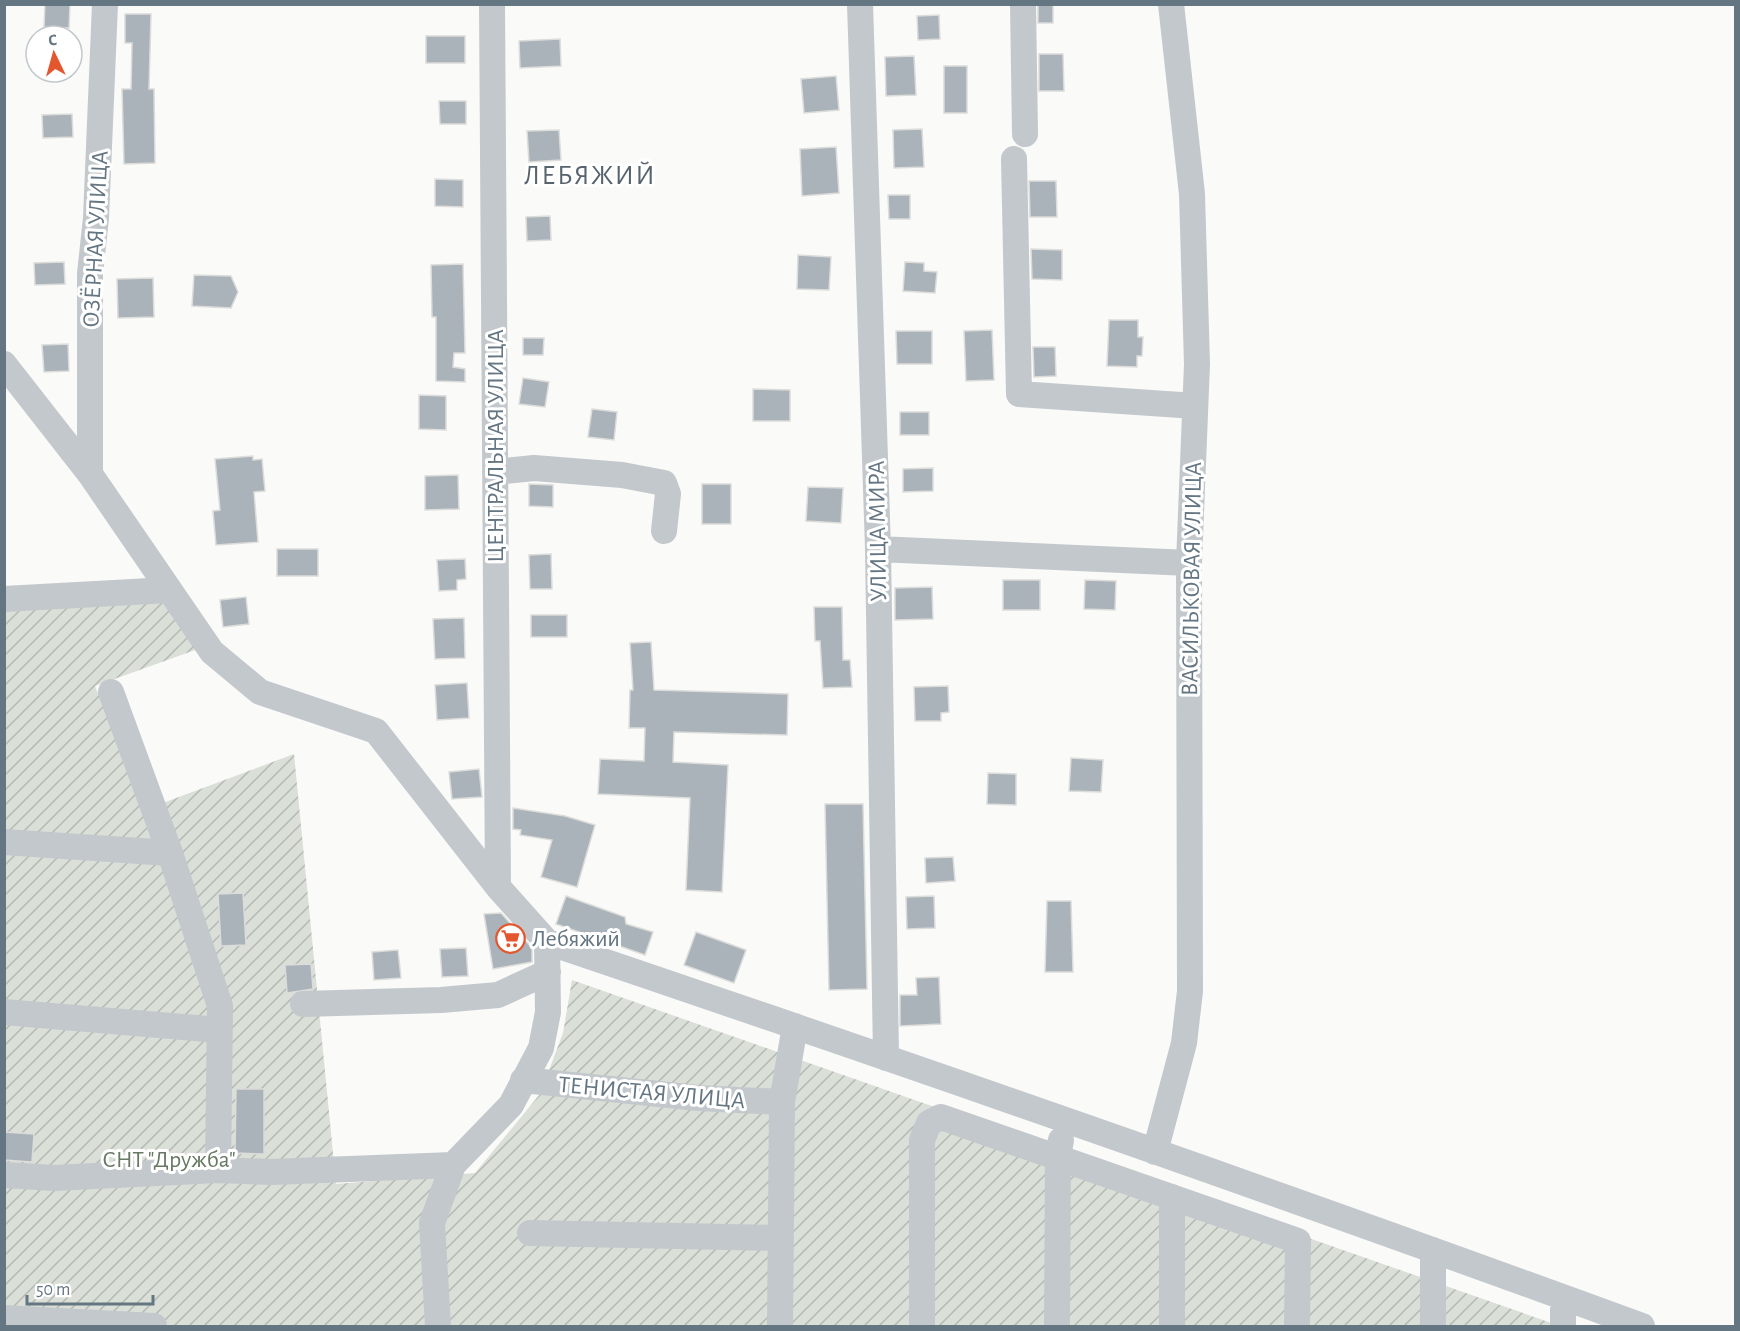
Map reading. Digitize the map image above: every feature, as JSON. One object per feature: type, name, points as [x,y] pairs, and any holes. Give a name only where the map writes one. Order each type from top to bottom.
[{"type":"street","name":"ОЗЁРНАЯ УЛИЦА","points":[[90,474],[90,274],[96,218],[105,4]]},
{"type":"street","name":"ЦЕНТРАЛЬНАЯ УЛИЦА","points":[[492,4],[498,887]]},
{"type":"street","name":"УЛИЦА МИРА","points":[[861,4],[878,549],[886,1058]]},
{"type":"street","points":[[1023,4],[1025,134]]},
{"type":"street","name":"ВАСИЛЬКОВАЯ УЛИЦА","points":[[1155,1152],[1184,1042],[1190,991],[1189,563],[1197,364],[1192,194],[1171,4]]},
{"type":"street","points":[[1014,159],[1019,394],[1195,406]]},
{"type":"street","points":[[4,364],[90,474],[212,652],[260,692],[376,731],[498,887],[547,942],[1065,1119],[1642,1326]]},
{"type":"street","points":[[495,472],[534,468],[622,475],[664,483],[668,494],[664,531]]},
{"type":"street","points":[[878,549],[1189,563]]},
{"type":"street","points":[[4,599],[170,590]]},
{"type":"street","points":[[111,692],[170,853],[220,1006],[218,1170]]},
{"type":"street","points":[[4,842],[170,853]]},
{"type":"street","points":[[438,1326],[432,1223],[453,1165],[511,1105],[541,1048],[548,1012],[547,942]]},
{"type":"street","points":[[303,1004],[441,1000],[498,995],[548,972]]},
{"type":"street","points":[[4,1012],[219,1030]]},
{"type":"street","points":[[780,1326],[782,1102],[795,1026]]},
{"type":"street","name":"ТЕНИСТАЯ УЛИЦА","points":[[523,1080],[698,1098],[782,1102]]},
{"type":"street","points":[[922,1326],[922,1140],[928,1123],[941,1117],[1298,1241]]},
{"type":"street","points":[[1057,1326],[1058,1156],[1065,1119]]},
{"type":"street","points":[[4,1175],[54,1178],[218,1170],[271,1172],[453,1165]]},
{"type":"street","points":[[1172,1197],[1172,1326]]},
{"type":"street","points":[[1298,1326],[1298,1241],[1307,1205]]},
{"type":"street","points":[[530,1233],[781,1238]]},
{"type":"street","points":[[1433,1250],[1433,1326]]},
{"type":"street","points":[[1563,1298],[1563,1326]]},
{"type":"street","points":[[4,1318],[154,1326]]},
{"type":"green space","name":"СНТ \"Дружба\"","points":[[161,590],[198,649],[95,686],[144,810],[294,754],[336,1184],[475,1173],[540,1094],[563,1033],[572,980],[1560,1326],[5,1326],[5,600]]},
{"type":"building","points":[[45,4],[70,4],[69,24],[44,24]]},
{"type":"building","points":[[1038,4],[1053,4],[1053,23],[1038,23]]},
{"type":"building","points":[[125,14],[151,14],[149,89],[154,89],[155,163],[124,164],[122,89],[131,89],[132,43],[125,43]]},
{"type":"building","points":[[939,15],[940,39],[918,40],[917,16]]},
{"type":"building","points":[[426,36],[465,36],[465,63],[426,63]]},
{"type":"building","points":[[560,39],[561,66],[520,68],[519,41]]},
{"type":"building","points":[[1039,54],[1063,54],[1064,91],[1039,91]]},
{"type":"building","points":[[914,56],[916,95],[886,96],[885,57]]},
{"type":"building","points":[[944,66],[967,66],[967,113],[944,113]]},
{"type":"building","points":[[836,76],[839,110],[804,113],[801,79]]},
{"type":"building","points":[[439,101],[466,101],[466,124],[440,124]]},
{"type":"building","points":[[72,114],[73,137],[43,138],[42,115]]},
{"type":"building","points":[[922,129],[924,167],[894,168],[893,130]]},
{"type":"building","points":[[559,130],[561,160],[529,162],[527,131]]},
{"type":"building","points":[[836,147],[839,193],[802,196],[800,149]]},
{"type":"building","points":[[435,179],[463,180],[463,207],[435,206]]},
{"type":"building","points":[[1029,181],[1056,181],[1057,217],[1030,217]]},
{"type":"building","points":[[888,195],[910,195],[910,219],[889,219]]},
{"type":"building","points":[[550,216],[551,240],[527,241],[526,217]]},
{"type":"building","points":[[1031,249],[1062,250],[1062,280],[1032,279]]},
{"type":"building","points":[[798,255],[831,257],[829,290],[797,289]]},
{"type":"building","points":[[64,262],[65,284],[35,285],[34,263]]},
{"type":"building","points":[[905,262],[924,263],[924,271],[937,272],[935,293],[903,291]]},
{"type":"building","points":[[463,264],[465,353],[454,353],[453,367],[465,369],[465,382],[436,381],[436,317],[432,317],[431,265]]},
{"type":"building","points":[[194,275],[231,276],[238,292],[231,308],[192,306]]},
{"type":"building","points":[[153,278],[154,317],[118,318],[117,279]]},
{"type":"building","points":[[1109,320],[1138,320],[1138,337],[1143,337],[1142,356],[1137,356],[1137,367],[1107,366]]},
{"type":"building","points":[[992,330],[994,380],[966,381],[964,331]]},
{"type":"building","points":[[896,331],[932,331],[932,364],[897,364]]},
{"type":"building","points":[[523,338],[544,338],[543,355],[523,355]]},
{"type":"building","points":[[68,344],[69,371],[44,372],[42,345]]},
{"type":"building","points":[[1033,347],[1055,347],[1056,376],[1034,377]]},
{"type":"building","points":[[523,378],[549,382],[545,407],[519,404]]},
{"type":"building","points":[[753,389],[790,390],[790,421],[753,421]]},
{"type":"building","points":[[419,395],[446,396],[446,430],[419,429]]},
{"type":"building","points":[[592,409],[617,412],[614,440],[588,437]]},
{"type":"building","points":[[900,412],[929,412],[929,435],[900,435]]},
{"type":"building","points":[[253,456],[253,460],[262,459],[265,491],[254,492],[258,542],[216,545],[213,511],[220,510],[215,459]]},
{"type":"building","points":[[933,468],[933,491],[903,492],[903,469]]},
{"type":"building","points":[[458,475],[459,509],[425,510],[425,476]]},
{"type":"building","points":[[529,484],[553,485],[553,507],[529,506]]},
{"type":"building","points":[[702,484],[731,484],[731,524],[702,524]]},
{"type":"building","points":[[808,487],[843,488],[841,523],[806,521]]},
{"type":"building","points":[[277,549],[318,549],[318,576],[277,576]]},
{"type":"building","points":[[551,554],[552,589],[530,589],[529,555]]},
{"type":"building","points":[[465,559],[466,579],[457,580],[457,590],[439,591],[437,560]]},
{"type":"building","points":[[1003,580],[1040,580],[1040,610],[1003,610]]},
{"type":"building","points":[[1085,580],[1116,581],[1115,610],[1084,609]]},
{"type":"building","points":[[932,587],[933,619],[895,620],[895,588]]},
{"type":"building","points":[[246,597],[249,624],[223,627],[220,600]]},
{"type":"building","points":[[814,607],[842,607],[843,660],[850,660],[852,687],[823,688],[820,641],[815,641]]},
{"type":"building","points":[[531,615],[567,615],[567,637],[531,637]]},
{"type":"building","points":[[464,618],[465,658],[435,659],[433,619]]},
{"type":"building","points":[[651,642],[654,690],[788,694],[787,735],[674,732],[673,762],[728,765],[722,892],[686,890],[690,798],[598,794],[600,759],[644,761],[645,728],[629,728],[630,690],[633,690],[630,643]]},
{"type":"building","points":[[467,683],[469,718],[437,720],[435,685]]},
{"type":"building","points":[[948,686],[949,712],[941,713],[941,721],[915,721],[914,687]]},
{"type":"building","points":[[1071,758],[1103,760],[1101,792],[1069,791]]},
{"type":"building","points":[[479,769],[482,797],[452,799],[449,772]]},
{"type":"building","points":[[988,773],[1016,774],[1016,805],[987,804]]},
{"type":"building","points":[[825,804],[863,804],[867,989],[829,990]]},
{"type":"building","points":[[513,808],[565,816],[595,825],[577,887],[541,877],[552,840],[520,835],[521,830],[513,829]]},
{"type":"building","points":[[953,857],[955,881],[926,883],[925,858]]},
{"type":"building","points":[[243,893],[246,945],[221,946],[218,894]]},
{"type":"building","points":[[566,896],[625,917],[626,924],[653,932],[645,955],[556,924]]},
{"type":"building","points":[[934,896],[935,928],[907,929],[906,897]]},
{"type":"building","points":[[1047,901],[1071,901],[1073,972],[1045,972]]},
{"type":"building","points":[[501,913],[532,948],[532,962],[493,969],[484,914]]},
{"type":"building","points":[[696,932],[746,950],[734,983],[684,965]]},
{"type":"building","points":[[466,948],[468,976],[442,977],[440,949]]},
{"type":"building","points":[[398,950],[401,978],[374,980],[372,952]]},
{"type":"building","points":[[311,964],[313,989],[287,993],[285,965]]},
{"type":"building","points":[[939,977],[941,1024],[900,1026],[900,995],[917,995],[916,978]]},
{"type":"building","points":[[236,1089],[264,1089],[264,1154],[235,1153]]},
{"type":"building","points":[[4,1132],[34,1134],[32,1162],[4,1160]]},
{"type":"place","name":"Лебяжий","points":[[511,938]]},
{"type":"district","name":"ЛЕБЯЖИЙ","points":[[590,175]]}]
